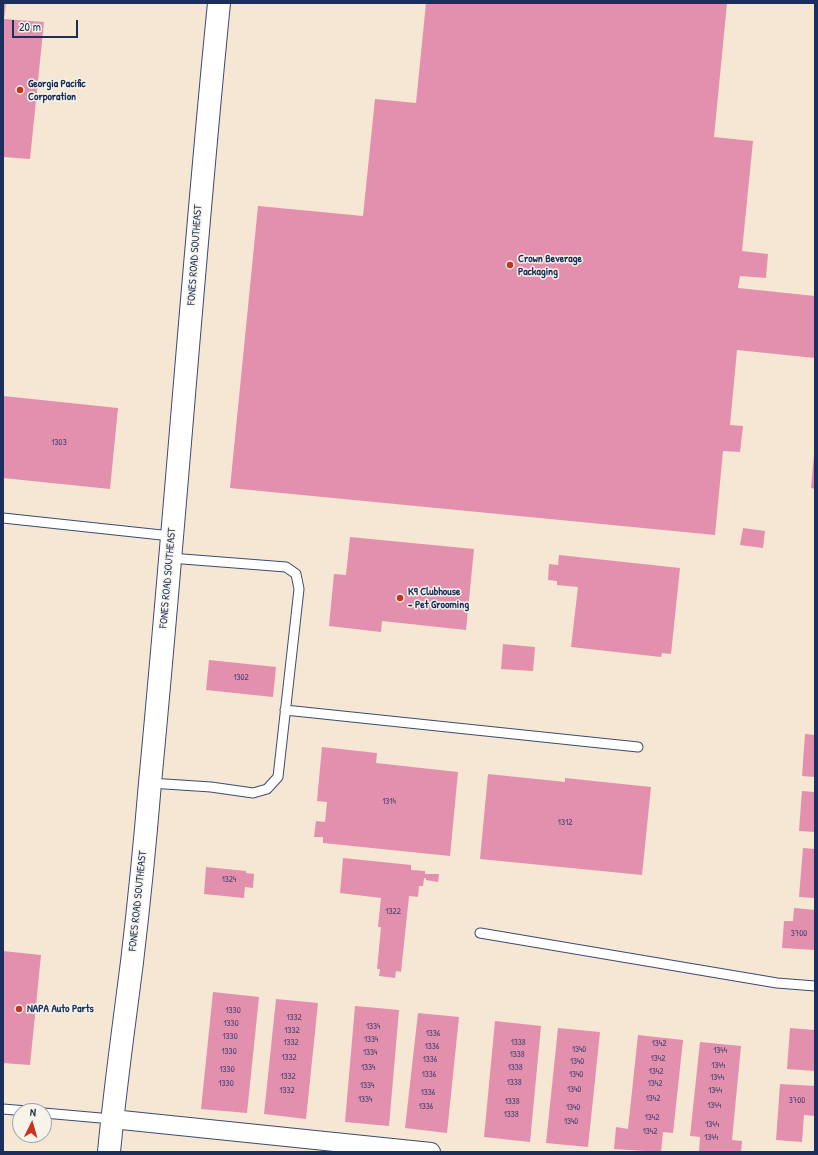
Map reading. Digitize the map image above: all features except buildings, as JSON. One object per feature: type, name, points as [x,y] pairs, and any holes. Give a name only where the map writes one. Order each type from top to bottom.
[{"type":"street","name":"FONES ROAD SOUTHEAST","points":[[109,1152],[132,958],[150,783],[186,382],[200,194],[219,3]]},
{"type":"street","points":[[112,1119],[431,1152]]},
{"type":"lane","points":[[3,518],[171,536]]},
{"type":"lane","points":[[150,783],[211,787],[253,793],[267,789],[278,777],[299,589],[296,574],[286,567],[170,558]]},
{"type":"lane","points":[[285,710],[638,747]]},
{"type":"lane","points":[[480,933],[777,983],[815,986]]},
{"type":"lane","points":[[52,1114],[112,1119]]},
{"type":"place","name":"Georgia Pacific Corporation","points":[[20,90]]},
{"type":"place","name":"Crown Beverage Packaging","points":[[510,265]]},
{"type":"place","name":"K9 Clubhouse - Pet Grooming","points":[[400,598]]},
{"type":"place","name":"NAPA Auto Parts","points":[[19,1009]]}]
